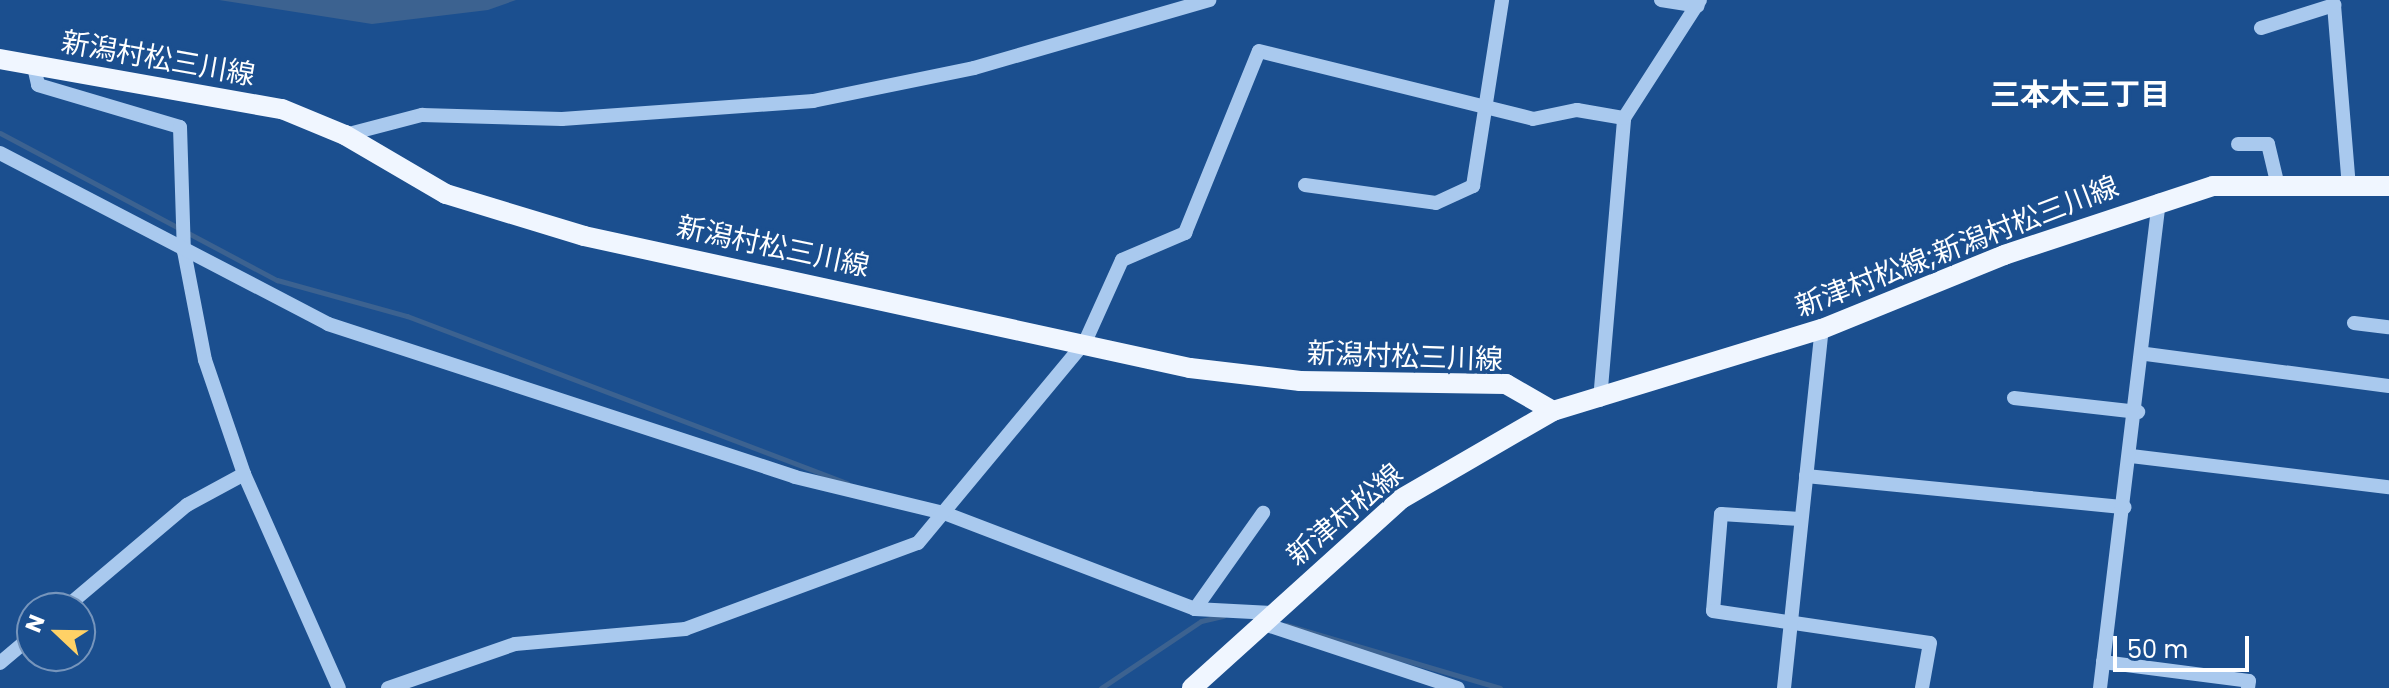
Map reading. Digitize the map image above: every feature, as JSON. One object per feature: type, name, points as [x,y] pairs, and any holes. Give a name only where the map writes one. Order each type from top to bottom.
[{"type":"main road","name":"新潟村松三川線","points":[[0,59],[282,109],[345,135],[446,194],[498,214],[1085,342],[1190,368],[1300,381],[1506,384],[1553,411]]},
{"type":"main road","name":"新津村松線;新潟村松三川線","points":[[1553,411],[1600,400],[1822,329],[2159,201],[2213,186],[2385,189]]},
{"type":"main road","name":"新津村松線","points":[[1192,688],[1401,499],[1553,411]]},
{"type":"street","points":[[345,135],[422,115],[576,119],[813,101],[974,68],[1209,0]]},
{"type":"street","points":[[1305,185],[1436,203],[1473,186],[1490,110],[1502,0]]},
{"type":"street","points":[[1600,400],[1624,118],[1699,3],[1661,0]]},
{"type":"street","points":[[2261,28],[2333,2],[2349,186]]},
{"type":"street","points":[[388,688],[515,644],[685,629],[878,562],[918,543],[1085,342],[1122,260],[1185,233],[1259,51],[1533,119],[1577,110],[1624,118]]},
{"type":"street","points":[[34,67],[38,85],[180,127],[184,251],[205,360],[244,474],[339,688]]},
{"type":"street","points":[[2238,144],[2268,144],[2278,186]]},
{"type":"street","points":[[0,153],[328,324],[795,477],[944,513],[1195,609],[1268,619],[1458,688]]},
{"type":"street","points":[[0,165],[23,167]]},
{"type":"street","points":[[2100,688],[2146,354],[2159,201]]},
{"type":"street","points":[[2354,323],[2389,327]]},
{"type":"street","points":[[1784,688],[1822,329]]},
{"type":"street","points":[[2146,354],[2389,386]]},
{"type":"street","points":[[2014,398],[2138,412]]},
{"type":"street","points":[[2131,456],[2389,487]]},
{"type":"street","points":[[84,592],[187,505],[244,474]]},
{"type":"street","points":[[1806,476],[2124,507]]},
{"type":"street","points":[[1195,609],[1263,513]]},
{"type":"street","points":[[1800,519],[1721,514],[1713,611],[1930,643],[1922,688]]},
{"type":"street","points":[[0,663],[16,650]]},
{"type":"street","points":[[2103,662],[2249,681],[2248,688]]},
{"type":"water","points":[[219,0],[516,0],[488,10],[372,24]]},
{"type":"waterway","points":[[0,133],[277,280],[407,316],[847,483]]},
{"type":"waterway","points":[[1101,688],[1201,621],[1223,616]]},
{"type":"waterway","points":[[1286,625],[1500,688]]},
{"type":"district","name":"三本木三丁目","points":[[2080,95]]}]
